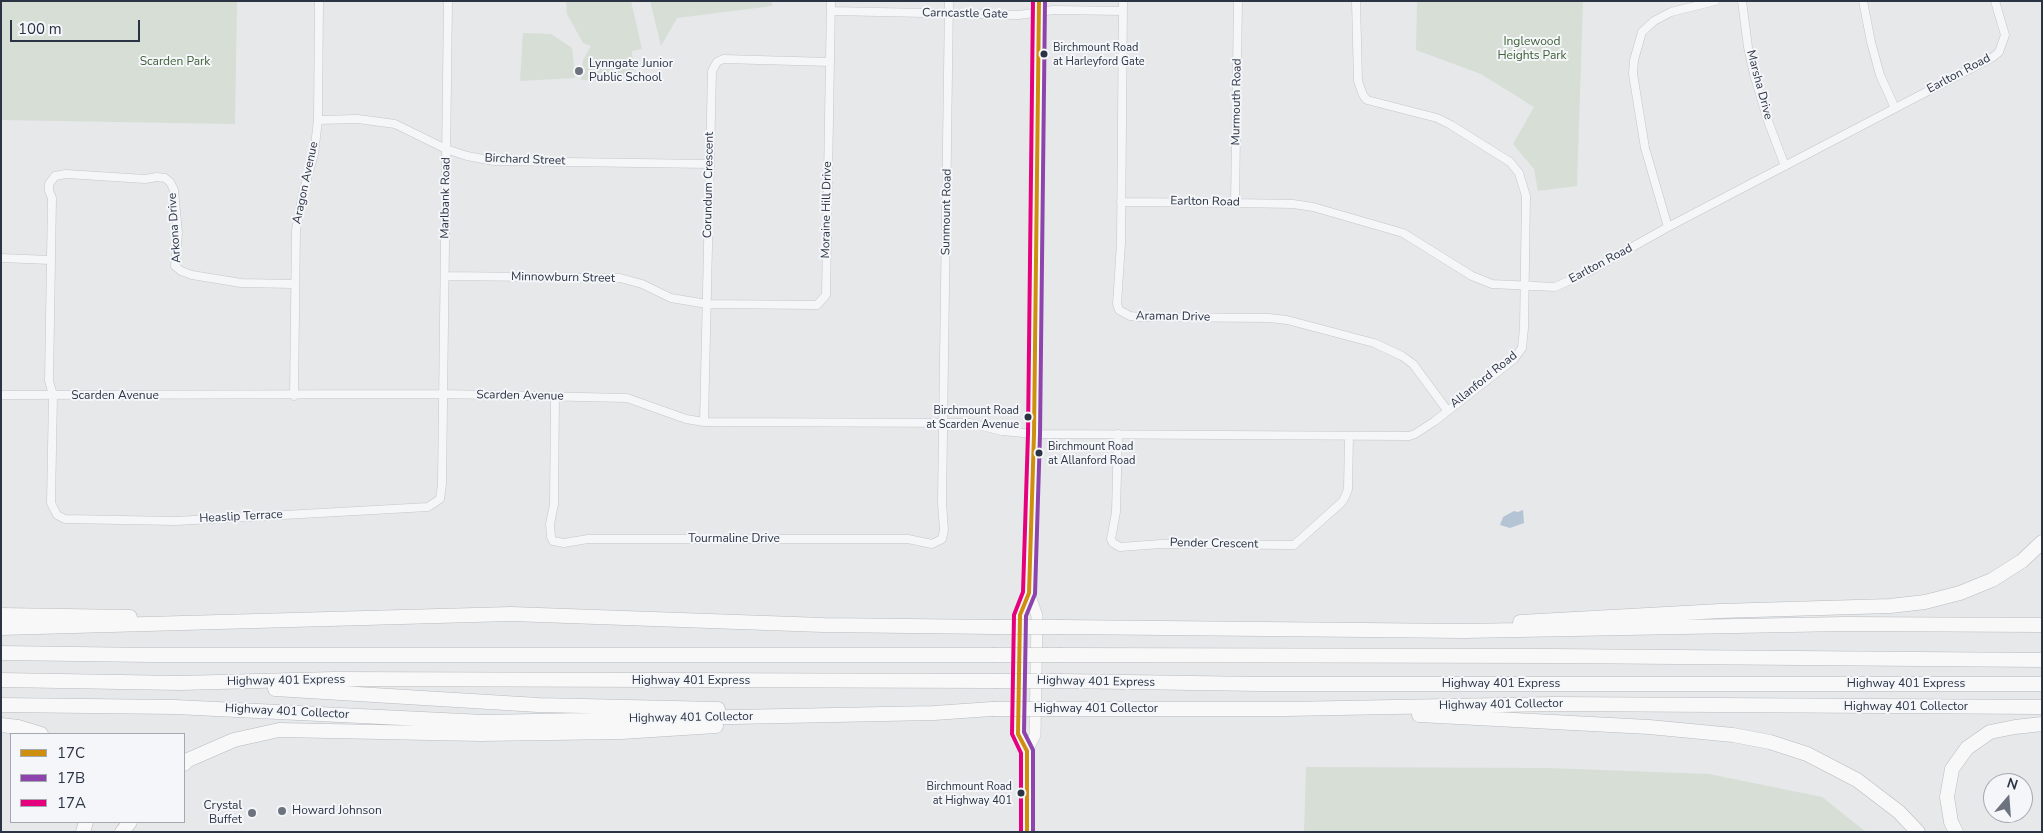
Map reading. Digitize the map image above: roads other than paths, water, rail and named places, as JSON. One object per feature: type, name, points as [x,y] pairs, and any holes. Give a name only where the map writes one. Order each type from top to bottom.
[{"type":"highway","points":[[1464,631],[1489,623],[1720,611],[1890,606],[1925,602],[1960,593],[1992,580],[2022,561],[2042,542]]},
{"type":"highway","points":[[1,628],[511,614],[777,623],[994,627],[1296,628],[1464,631],[1845,624],[2042,624]]},
{"type":"highway","points":[[1,615],[116,616],[211,623]]},
{"type":"highway","name":"Highway 401 Express","points":[[1,653],[152,655],[1289,655],[2042,660]]},
{"type":"highway","name":"Highway 401 Express","points":[[1,680],[180,683],[334,680],[1062,681],[1259,684],[2042,684]]},
{"type":"highway","points":[[180,683],[538,705],[934,713]]},
{"type":"highway","name":"Highway 401 Collector","points":[[1,705],[175,707],[484,722],[934,713],[992,709],[1292,709],[1555,704],[2042,708]]},
{"type":"highway","points":[[1292,709],[1650,727],[1770,742],[1807,754],[1857,780],[1899,812],[1918,832]]},
{"type":"highway","points":[[185,763],[234,740],[279,730],[480,734],[621,732],[934,713]]},
{"type":"highway","points":[[1956,832],[1951,822],[1948,797],[1952,769],[1967,748],[1990,732],[2042,724]]},
{"type":"highway","points":[[1,725],[18,727],[38,733]]},
{"type":"main road","points":[[1027,751],[1018,734],[1020,615],[1029,593],[1034,434],[1034,252],[1039,7]]},
{"type":"main road","points":[[1027,832],[1027,751],[1035,735],[1037,616],[1029,593]]},
{"type":"street","name":"Aragon Avenue","points":[[294,396],[296,230],[303,193],[314,154],[318,120],[319,1]]},
{"type":"street","name":"Marlbank Road","points":[[442,394],[448,1]]},
{"type":"street","name":"Moraine Hill Drive","points":[[707,304],[817,306],[826,295],[831,1]]},
{"type":"street","name":"Sunmount Road","points":[[944,423],[949,1]]},
{"type":"street","name":"Araman Drive","points":[[1123,1],[1121,202],[1117,304],[1123,314],[1140,317],[1269,318],[1294,321],[1374,343],[1402,356],[1413,364],[1447,410]]},
{"type":"street","name":"Murmouth Road","points":[[1235,202],[1238,1]]},
{"type":"street","name":"Allanford Road","points":[[1034,434],[1409,436],[1421,430],[1518,355],[1523,339],[1526,196],[1519,173],[1510,162],[1446,121],[1367,100],[1358,81],[1356,1]]},
{"type":"street","points":[[1668,227],[1645,148],[1633,74],[1634,60],[1642,32],[1654,21],[1671,12],[1715,1]]},
{"type":"street","name":"Marsha Drive","points":[[1742,1],[1748,47],[1754,74],[1768,121],[1785,166]]},
{"type":"street","points":[[1863,1],[1880,75],[1895,108]]},
{"type":"street","name":"Earlton Road","points":[[1121,202],[1235,202],[1293,204],[1313,207],[1403,233],[1483,281],[1492,284],[1555,287],[1993,57],[1999,52],[2005,35],[1995,1]]},
{"type":"street","name":"Carncastle Gate","points":[[831,11],[1019,15],[1039,7],[1053,10],[1123,11]]},
{"type":"street","name":"Corundum Crescent","points":[[704,422],[712,71],[717,62],[723,59],[830,62]]},
{"type":"street","name":"Birchard Street","points":[[318,120],[358,119],[395,124],[446,149],[467,156],[494,161],[709,164]]},
{"type":"street","name":"Arkona Drive","points":[[53,395],[49,380],[52,198],[49,191],[50,184],[55,176],[66,174],[145,179],[165,178],[170,182],[174,190],[178,233],[175,266],[181,271],[192,275],[241,283],[294,284]]},
{"type":"street","points":[[1,258],[50,260]]},
{"type":"street","name":"Minnowburn Street","points":[[445,276],[620,278],[642,284],[670,298],[707,304]]},
{"type":"street","name":"Scarden Avenue","points":[[1,395],[294,396],[442,394],[627,398],[686,419],[704,422],[970,423],[1002,431],[1034,434]]},
{"type":"street","name":"Heaslip Terrace","points":[[53,395],[51,503],[57,514],[65,519],[176,521],[428,507],[440,499],[442,484],[442,394]]},
{"type":"street","name":"Tourmaline Drive","points":[[554,397],[554,504],[550,531],[554,541],[564,543],[588,539],[908,539],[932,544],[942,539],[944,534],[942,503],[944,423]]},
{"type":"street","name":"Pender Crescent","points":[[1118,434],[1116,512],[1111,539],[1114,544],[1120,547],[1161,544],[1294,545],[1342,502],[1345,497],[1348,489],[1349,436]]},
{"type":"water","points":[[1523,510],[1524,523],[1510,528],[1500,525],[1503,517],[1514,511]]},
{"type":"place","name":"Birchmount Road at Harleyford Gate","points":[[1044,54]]},
{"type":"place","name":"Lynngate Junior Public School","points":[[579,71]]},
{"type":"place","name":"Birchmount Road at Scarden Avenue","points":[[1028,417]]},
{"type":"place","name":"Birchmount Road at Allanford Road","points":[[1039,453]]},
{"type":"place","name":"Birchmount Road at Highway 401","points":[[1021,793]]},
{"type":"place","name":"Howard Johnson","points":[[282,811]]},
{"type":"place","name":"Crystal Buffet","points":[[252,813]]},
{"type":"park label","name":"Inglewood Heights Park","points":[[1532,49]]},
{"type":"park label","name":"Scarden Park","points":[[175,62]]}]
